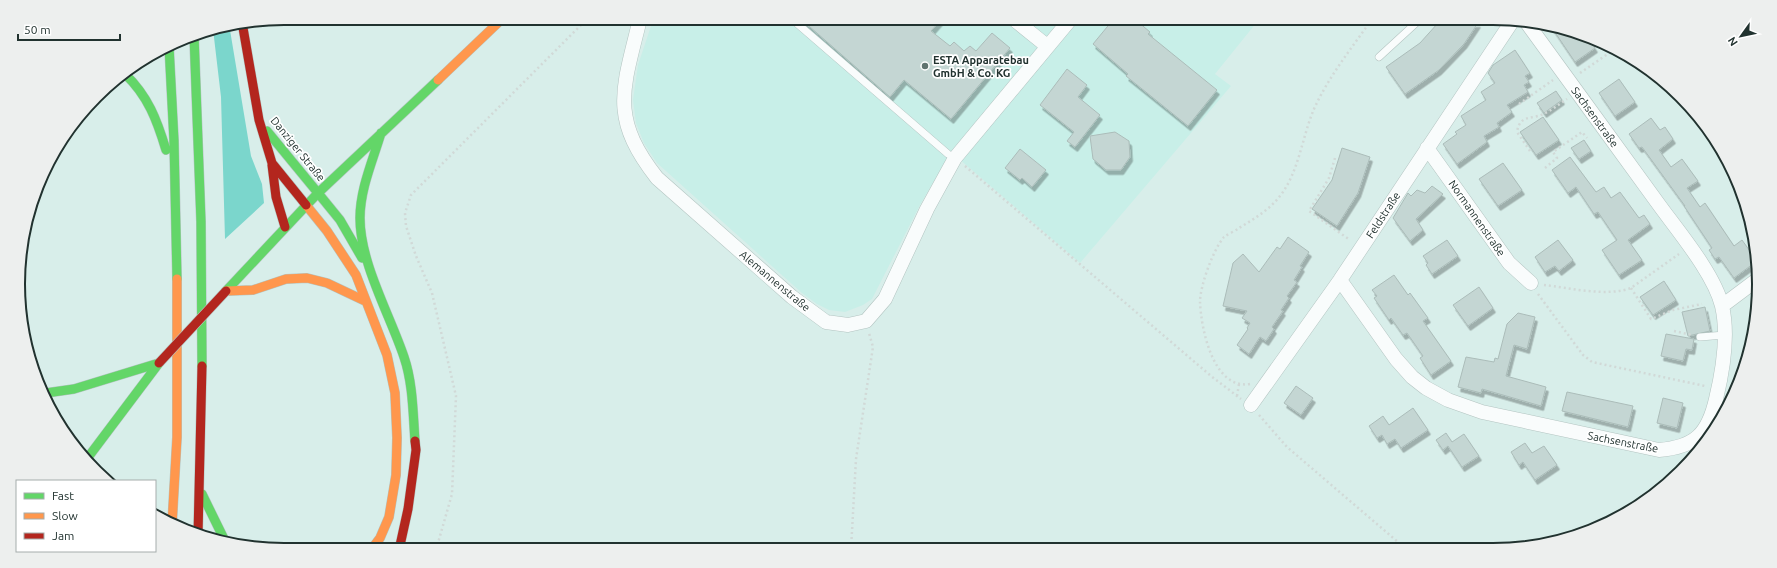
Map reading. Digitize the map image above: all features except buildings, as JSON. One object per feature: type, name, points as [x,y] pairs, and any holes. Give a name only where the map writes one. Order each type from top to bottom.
[{"type":"main road","points":[[89,455],[159,363],[285,227],[318,193],[496,25]]},
{"type":"main road","name":"Danziger Straße","points":[[243,28],[259,120],[272,163],[327,231],[356,276],[387,355],[395,393],[397,438],[396,475],[389,517],[376,543]]},
{"type":"main road","points":[[194,42],[201,186],[200,491],[198,528]]},
{"type":"main road","points":[[169,52],[176,189],[177,419],[172,517]]},
{"type":"main road","points":[[128,77],[144,94],[154,111],[176,189]]},
{"type":"main road","name":"Danziger Straße","points":[[259,120],[340,220],[375,281]]},
{"type":"main road","points":[[381,133],[362,195],[360,219],[364,246],[375,281],[405,358],[411,395],[416,450],[408,509],[401,543]]},
{"type":"main road","points":[[272,163],[276,197],[285,227]]},
{"type":"main road","points":[[226,291],[246,291],[267,287],[286,279],[310,278],[325,282],[365,301]]},
{"type":"main road","points":[[50,393],[74,389],[159,363]]},
{"type":"main road","points":[[200,491],[222,535]]},
{"type":"street","name":"Alemannenstraße","points":[[639,25],[626,76],[623,101],[625,121],[632,140],[643,160],[657,178],[792,297],[826,322],[848,326],[866,321]]},
{"type":"street","points":[[1021,25],[1047,46]]},
{"type":"street","points":[[866,321],[885,300],[927,209],[955,158],[1065,25]]},
{"type":"street","name":"Feldstraße","points":[[1251,405],[1340,280],[1509,26]]},
{"type":"street","name":"Sachsenstraße","points":[[1340,280],[1396,359],[1412,377],[1426,388],[1448,400],[1482,412],[1659,450],[1675,449],[1690,443],[1708,426],[1718,388],[1725,335],[1722,306],[1715,287],[1689,247],[1530,28]]},
{"type":"street","name":"Normannenstraße","points":[[1427,148],[1509,263],[1531,283]]},
{"type":"street","points":[[1722,306],[1752,284]]},
{"type":"lane","points":[[799,25],[948,154],[955,158]]},
{"type":"lane","points":[[1379,57],[1414,25]]},
{"type":"lane","points":[[1700,336],[1725,335]]},
{"type":"path","points":[[438,543],[452,494],[456,396],[432,293],[410,240],[406,226],[405,213],[411,194],[581,25]]},
{"type":"path","points":[[1253,382],[1249,384],[1239,384],[1228,378],[1219,368],[1208,350],[1203,329],[1200,301],[1207,269],[1224,237],[1258,217],[1280,196],[1293,171],[1324,87],[1368,25]]},
{"type":"path","points":[[1519,104],[1570,82],[1610,53]]},
{"type":"path","points":[[1530,151],[1518,132],[1522,121],[1534,115],[1542,115],[1570,82]]},
{"type":"path","points":[[1545,168],[1557,158],[1553,152],[1582,132],[1586,138]]},
{"type":"path","points":[[955,158],[1211,376],[1251,405],[1269,428],[1287,447],[1399,543]]},
{"type":"path","points":[[1335,158],[1329,178],[1310,211],[1361,248]]},
{"type":"path","points":[[1531,283],[1610,292],[1631,288],[1689,247]]},
{"type":"path","points":[[1531,283],[1582,355],[1592,362],[1718,388]]},
{"type":"path","points":[[1631,288],[1651,320],[1673,310],[1702,304]]},
{"type":"path","points":[[851,543],[856,459],[873,347],[866,321]]},
{"type":"path","points":[[1674,331],[1700,336]]},
{"type":"path","points":[[1237,396],[1239,384]]},
{"type":"shaded area","points":[[651,25],[1255,25],[1215,74],[1231,86],[1080,263],[951,152],[920,205],[872,299],[863,305],[845,312],[829,310],[817,304],[802,293],[657,163],[644,143],[636,123],[633,100],[638,65]]},
{"type":"shaded area","points":[[230,31],[251,156],[262,184],[264,203],[225,239],[221,97],[214,35]]},
{"type":"traffic: fast","points":[[194,42],[201,222],[202,366]]},
{"type":"traffic: fast","points":[[169,52],[174,141],[177,279]]},
{"type":"traffic: fast","points":[[128,77],[140,91],[151,109],[166,150]]},
{"type":"traffic: fast","points":[[226,291],[318,193],[438,80]]},
{"type":"traffic: fast","points":[[267,131],[318,193]]},
{"type":"traffic: fast","points":[[381,133],[362,196],[360,218],[361,235],[370,271],[407,367],[412,399],[415,441]]},
{"type":"traffic: fast","points":[[318,193],[340,220],[362,258]]},
{"type":"traffic: fast","points":[[89,455],[159,363]]},
{"type":"traffic: fast","points":[[49,393],[74,389],[159,363]]},
{"type":"traffic: fast","points":[[202,494],[222,535]]},
{"type":"traffic: slow","points":[[438,80],[496,25]]},
{"type":"traffic: slow","points":[[306,205],[327,231],[356,275],[387,355],[395,393],[397,438],[396,475],[389,517],[376,543]]},
{"type":"traffic: slow","points":[[226,291],[253,290],[286,279],[307,278],[327,283],[365,301]]},
{"type":"traffic: slow","points":[[172,517],[177,437],[177,279]]},
{"type":"traffic: jam","points":[[243,28],[259,120],[272,163],[306,205]]},
{"type":"traffic: jam","points":[[272,165],[276,197],[285,227]]},
{"type":"traffic: jam","points":[[159,363],[226,291]]},
{"type":"traffic: jam","points":[[198,528],[202,366]]},
{"type":"traffic: jam","points":[[401,543],[408,509],[416,450],[415,441]]},
{"type":"place","name":"ESTA Apparatebau GmbH & Co. KG","points":[[925,66]]}]
